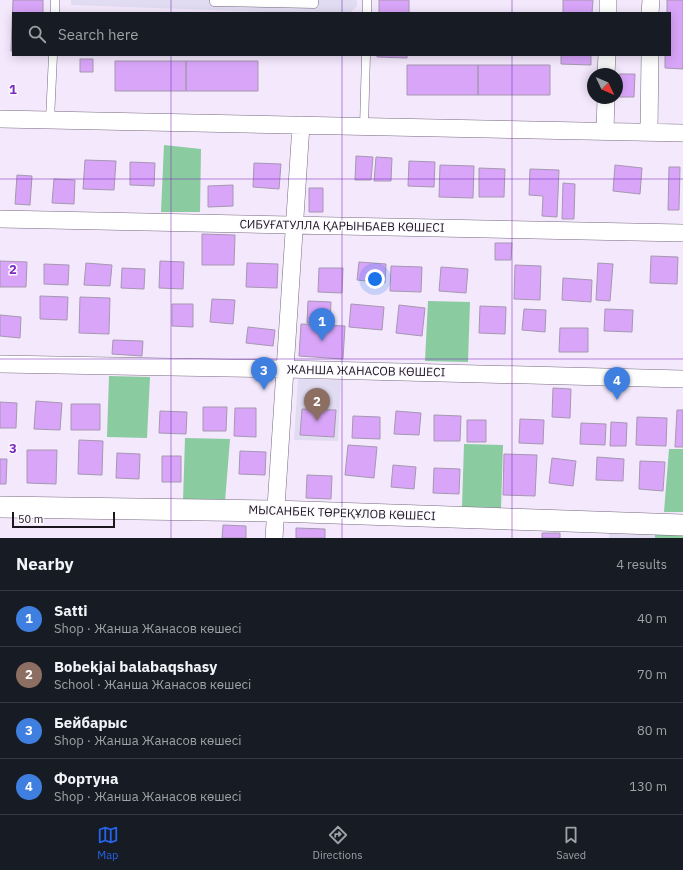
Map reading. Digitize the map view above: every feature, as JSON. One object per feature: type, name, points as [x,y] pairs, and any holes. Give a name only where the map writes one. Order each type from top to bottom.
[{"type":"street","points":[[608,0],[608,12]]},
{"type":"street","points":[[650,12],[651,0]]},
{"type":"street","points":[[606,68],[607,56]]},
{"type":"street","points":[[649,132],[650,56]]},
{"type":"street","points":[[605,131],[606,104]]},
{"type":"street","points":[[0,119],[683,132]]},
{"type":"street","points":[[274,538],[301,125]]},
{"type":"street","name":"СИБУҒАТУЛЛА ҚАРЫНБАЕВ КӨШЕСІ","points":[[0,219],[683,233]]},
{"type":"street","name":"ЖАНША ЖАНАСОВ КӨШЕСІ","points":[[0,364],[284,369],[683,379]]},
{"type":"street","name":"МЫСАНБЕК ТӨРЕҚҰЛОВ КӨШЕСІ","points":[[0,507],[275,511],[683,525]]},
{"type":"lane","points":[[55,0],[55,12]]},
{"type":"lane","points":[[214,0],[214,2],[314,4],[314,0]]},
{"type":"lane","points":[[366,12],[367,0]]},
{"type":"lane","points":[[50,120],[53,56]]},
{"type":"lane","points":[[364,127],[366,56]]},
{"type":"shaded area","points":[[71,0],[357,0],[357,6],[351,12],[269,12],[71,5]]},
{"type":"shaded area","points":[[298,379],[341,380],[338,441],[294,440]]},
{"type":"shaded area","points":[[609,532],[655,534],[655,538],[609,538]]},
{"type":"green space","points":[[164,145],[201,149],[200,212],[161,212]]},
{"type":"green space","points":[[428,301],[470,302],[468,362],[425,361]]},
{"type":"green space","points":[[109,376],[150,377],[147,438],[107,437]]},
{"type":"green space","points":[[185,438],[230,439],[225,502],[183,501]]},
{"type":"green space","points":[[464,444],[503,445],[501,508],[462,507]]},
{"type":"green space","points":[[669,449],[683,449],[683,512],[664,512]]},
{"type":"green space","points":[[655,534],[683,535],[683,538],[655,538]]},
{"type":"building","points":[[13,0],[43,0],[43,12],[13,12]]},
{"type":"building","points":[[379,0],[409,0],[409,12],[379,12]]},
{"type":"building","points":[[563,0],[593,0],[592,12],[563,12]]},
{"type":"building","points":[[667,0],[683,0],[683,69],[665,68],[665,56],[671,56],[671,12],[667,12]]},
{"type":"building","points":[[12,26],[12,51],[11,51]]},
{"type":"building","points":[[407,56],[407,58],[377,57]]},
{"type":"building","points":[[561,56],[591,56],[591,65],[561,64]]},
{"type":"building","points":[[80,59],[93,59],[93,72],[80,72]]},
{"type":"building","points":[[115,61],[186,61],[186,91],[115,91]]},
{"type":"building","points":[[186,61],[258,61],[258,91],[186,91]]},
{"type":"building","points":[[407,65],[478,65],[478,95],[407,95]]},
{"type":"building","points":[[478,65],[550,65],[550,95],[478,95]]},
{"type":"building","points":[[623,74],[635,74],[634,97],[623,97]]},
{"type":"building","points":[[356,156],[373,157],[371,180],[355,180]]},
{"type":"building","points":[[376,157],[392,158],[391,181],[374,181]]},
{"type":"building","points":[[85,160],[116,161],[114,190],[83,189]]},
{"type":"building","points":[[409,161],[435,162],[434,187],[408,186]]},
{"type":"building","points":[[130,162],[155,163],[154,186],[130,185]]},
{"type":"building","points":[[254,163],[281,164],[279,189],[253,187]]},
{"type":"building","points":[[440,165],[474,166],[473,198],[439,197]]},
{"type":"building","points":[[615,165],[642,168],[640,194],[613,191]]},
{"type":"building","points":[[669,167],[680,167],[679,210],[668,210]]},
{"type":"building","points":[[479,168],[505,169],[504,197],[479,197]]},
{"type":"building","points":[[530,169],[559,170],[557,217],[542,216],[543,196],[529,195]]},
{"type":"building","points":[[17,175],[32,176],[30,205],[15,204]]},
{"type":"building","points":[[54,179],[75,180],[74,204],[52,203]]},
{"type":"building","points":[[563,183],[575,184],[574,219],[562,219]]},
{"type":"building","points":[[233,185],[233,206],[208,207],[208,186]]},
{"type":"building","points":[[309,188],[323,188],[323,212],[309,212]]},
{"type":"building","points":[[202,234],[235,235],[234,265],[202,265]]},
{"type":"building","points":[[495,243],[512,243],[511,260],[495,260]]},
{"type":"building","points":[[651,256],[678,257],[677,284],[650,283]]},
{"type":"building","points":[[0,261],[27,262],[26,287],[0,287]]},
{"type":"building","points":[[160,261],[184,262],[183,289],[159,288]]},
{"type":"building","points":[[359,262],[386,264],[385,283],[357,280]]},
{"type":"building","points":[[86,263],[112,265],[110,286],[84,285]]},
{"type":"building","points":[[247,263],[278,264],[277,288],[246,287]]},
{"type":"building","points":[[598,263],[613,264],[610,301],[596,300]]},
{"type":"building","points":[[44,264],[69,265],[68,285],[44,284]]},
{"type":"building","points":[[515,265],[541,266],[540,300],[514,299]]},
{"type":"building","points":[[391,266],[422,267],[421,292],[390,291]]},
{"type":"building","points":[[441,267],[468,269],[466,293],[439,291]]},
{"type":"building","points":[[122,268],[145,269],[144,289],[121,288]]},
{"type":"building","points":[[319,268],[343,268],[342,293],[318,292]]},
{"type":"building","points":[[563,278],[592,280],[591,302],[562,300]]},
{"type":"building","points":[[40,296],[68,297],[67,320],[40,319]]},
{"type":"building","points":[[80,297],[110,298],[109,334],[79,333]]},
{"type":"building","points":[[212,299],[235,300],[233,324],[210,322]]},
{"type":"building","points":[[308,301],[331,302],[330,324],[307,323]]},
{"type":"building","points":[[172,304],[193,304],[193,327],[172,326]]},
{"type":"building","points":[[351,304],[384,307],[382,330],[349,327]]},
{"type":"building","points":[[399,305],[425,308],[422,336],[396,333]]},
{"type":"building","points":[[480,306],[506,307],[505,334],[479,333]]},
{"type":"building","points":[[524,309],[546,310],[545,332],[522,330]]},
{"type":"building","points":[[605,309],[633,310],[632,332],[604,331]]},
{"type":"building","points":[[0,315],[21,317],[20,338],[0,336]]},
{"type":"building","points":[[301,324],[345,326],[343,359],[299,356]]},
{"type":"building","points":[[248,327],[275,330],[273,346],[246,343]]},
{"type":"building","points":[[560,328],[588,328],[588,352],[559,352]]},
{"type":"building","points":[[113,340],[143,341],[142,356],[112,354]]},
{"type":"building","points":[[553,388],[571,389],[570,418],[552,417]]},
{"type":"building","points":[[36,401],[62,403],[60,430],[34,429]]},
{"type":"building","points":[[0,402],[17,403],[16,428],[0,428]]},
{"type":"building","points":[[71,404],[100,404],[100,430],[71,430]]},
{"type":"building","points":[[203,407],[227,407],[226,431],[203,431]]},
{"type":"building","points":[[235,408],[256,408],[256,437],[234,436]]},
{"type":"building","points":[[302,409],[336,410],[334,437],[300,435]]},
{"type":"building","points":[[677,410],[683,410],[683,447],[675,447]]},
{"type":"building","points":[[160,411],[187,412],[186,434],[159,433]]},
{"type":"building","points":[[396,411],[421,413],[419,435],[394,434]]},
{"type":"building","points":[[434,415],[461,416],[460,441],[434,441]]},
{"type":"building","points":[[353,416],[380,417],[380,439],[352,438]]},
{"type":"building","points":[[637,417],[667,418],[666,446],[636,445]]},
{"type":"building","points":[[520,419],[544,420],[543,444],[519,443]]},
{"type":"building","points":[[467,420],[486,420],[486,442],[467,442]]},
{"type":"building","points":[[611,422],[627,423],[626,446],[610,446]]},
{"type":"building","points":[[581,423],[606,424],[605,445],[580,444]]},
{"type":"building","points":[[79,440],[103,441],[102,475],[78,474]]},
{"type":"building","points":[[348,445],[377,447],[374,478],[345,475]]},
{"type":"building","points":[[27,450],[57,450],[56,484],[27,483]]},
{"type":"building","points":[[240,451],[266,452],[265,475],[239,474]]},
{"type":"building","points":[[117,453],[140,454],[139,479],[116,478]]},
{"type":"building","points":[[504,454],[537,455],[535,496],[503,495]]},
{"type":"building","points":[[162,456],[181,456],[181,482],[162,482]]},
{"type":"building","points":[[597,457],[624,459],[623,481],[596,480]]},
{"type":"building","points":[[552,458],[576,461],[573,486],[549,483]]},
{"type":"building","points":[[0,459],[7,459],[6,484],[0,484]]},
{"type":"building","points":[[640,461],[665,462],[663,491],[639,489]]},
{"type":"building","points":[[393,465],[416,467],[414,489],[391,487]]},
{"type":"building","points":[[434,468],[460,469],[459,494],[433,493]]},
{"type":"building","points":[[307,475],[332,476],[331,499],[306,498]]},
{"type":"building","points":[[223,525],[246,526],[246,538],[222,538]]},
{"type":"building","points":[[296,528],[325,529],[325,538],[296,538]]},
{"type":"building","points":[[542,533],[560,533],[560,538],[542,538]]},
{"type":"place","name":"Satti","points":[[322,341]]},
{"type":"place","name":"Бейбарыс","points":[[264,390]]},
{"type":"place","name":"Фортуна","points":[[617,400]]},
{"type":"place","name":"Bobekjai balabaqshasy","points":[[317,421]]}]
